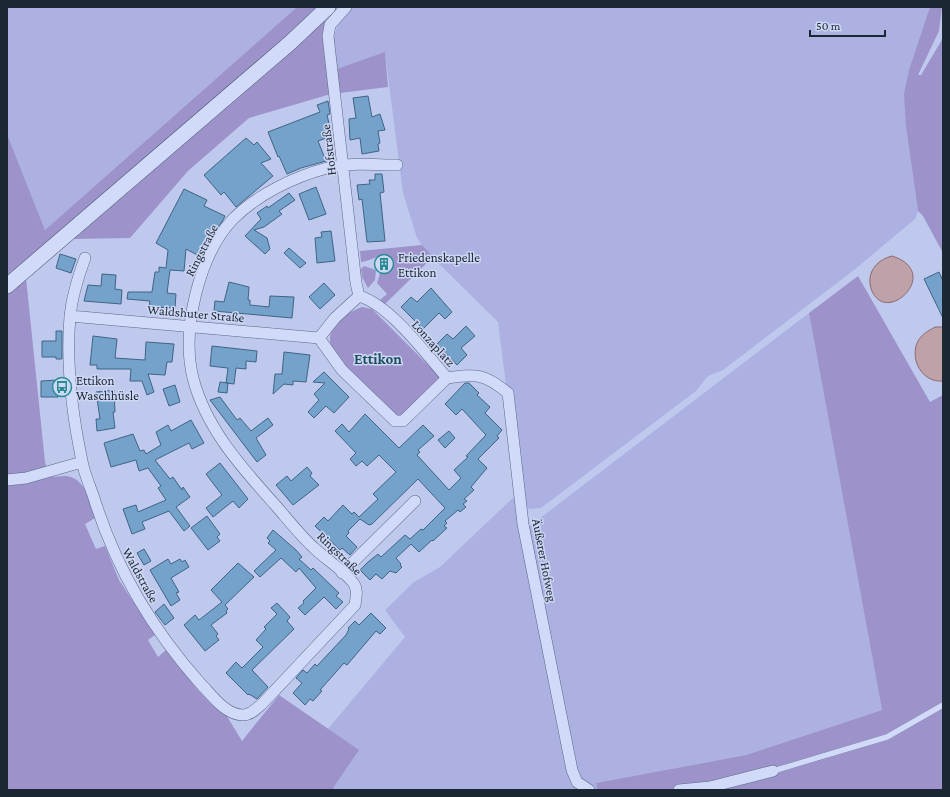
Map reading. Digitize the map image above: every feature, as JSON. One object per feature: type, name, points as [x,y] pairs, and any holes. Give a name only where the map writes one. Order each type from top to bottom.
[{"type":"main road","points":[[7,286],[291,42],[328,7]]},
{"type":"street","name":"Hofstraße","points":[[346,7],[330,25],[328,36],[344,166],[356,283],[359,296]]},
{"type":"street","name":"Ringstraße","points":[[355,605],[356,590],[354,584],[293,527],[231,454],[205,412],[193,377],[190,350],[190,326],[195,293],[201,275],[218,242],[233,220],[257,200],[283,184],[329,167],[397,165]]},
{"type":"street","name":"Waldstraße","points":[[85,258],[76,284],[70,316],[69,370],[82,462],[112,550],[152,624],[183,663],[217,701],[235,713],[243,715],[251,713],[263,703],[355,605]]},
{"type":"street","points":[[319,338],[335,318],[359,296]]},
{"type":"street","name":"Lonzaplatz","points":[[319,338],[342,370],[394,421],[403,421],[447,378],[395,320],[368,298],[359,296]]},
{"type":"street","name":"Waldshuter Straße","points":[[70,316],[319,338]]},
{"type":"street","name":"Äußerer Hofweg","points":[[447,378],[475,375],[485,376],[508,392],[523,524],[572,770],[577,782],[589,790]]},
{"type":"street","points":[[7,480],[26,478],[82,462]]},
{"type":"street","points":[[342,573],[415,501]]},
{"type":"street","points":[[679,790],[710,786],[773,771]]},
{"type":"lane","points":[[773,771],[887,737],[943,705]]},
{"type":"shaded area","points":[[7,7],[297,7],[45,230],[7,134]]},
{"type":"shaded area","points":[[297,7],[321,7],[7,278],[7,134],[45,230]]},
{"type":"shaded area","points":[[352,7],[930,7],[906,127],[918,211],[915,219],[854,270],[723,370],[708,376],[696,391],[541,508],[530,509],[526,507],[506,385],[498,322],[426,251],[417,238],[403,193],[385,53],[337,69],[334,40],[335,32],[342,18]]},
{"type":"shaded area","points":[[930,7],[942,7],[939,31],[918,75],[921,75],[943,38],[943,253],[923,216],[918,211],[906,127],[904,94],[909,70]]},
{"type":"shaded area","points":[[324,21],[328,25],[331,94],[249,118],[188,171],[130,238],[74,239],[295,48]]},
{"type":"shaded area","points":[[385,52],[388,87],[340,93],[337,69]]},
{"type":"shaded area","points":[[422,245],[433,257],[385,304],[380,300],[387,294],[377,283],[381,270],[389,268],[393,261],[386,256],[382,256],[361,262],[360,251]]},
{"type":"shaded area","points":[[892,256],[906,264],[912,273],[912,283],[907,293],[898,300],[889,303],[879,300],[872,291],[870,279],[873,269],[877,264]]},
{"type":"shaded area","points":[[364,266],[376,270],[375,280],[368,288],[362,277],[361,269]]},
{"type":"shaded area","points":[[858,276],[930,402],[943,395],[943,790],[597,790],[596,783],[746,755],[882,710],[809,313]]},
{"type":"shaded area","points":[[26,278],[45,462],[49,477],[72,477],[82,486],[89,498],[95,518],[85,524],[96,549],[105,546],[119,580],[155,635],[148,640],[158,657],[166,650],[210,703],[225,713],[242,741],[279,695],[359,750],[333,788],[336,790],[7,790],[7,295]]},
{"type":"shaded area","points":[[362,307],[372,309],[440,377],[439,380],[399,418],[348,370],[339,359],[330,341],[336,324],[345,315]]},
{"type":"shaded area","points":[[809,313],[882,710],[746,755],[596,783],[598,790],[587,786],[575,771],[529,528]]},
{"type":"shaded area","points":[[935,327],[943,327],[943,381],[936,381],[923,374],[916,362],[915,355],[918,341],[925,333]]},
{"type":"shaded area","points":[[516,495],[581,790],[336,790],[332,788],[328,729],[405,637],[385,610],[414,582],[440,567]]},
{"type":"building","points":[[368,96],[372,117],[380,114],[385,130],[378,131],[380,143],[378,144],[379,151],[362,154],[360,138],[350,140],[349,119],[356,118],[353,98]]},
{"type":"building","points":[[328,101],[330,114],[327,115],[332,136],[318,141],[326,161],[301,168],[287,174],[268,132],[320,112],[317,105]]},
{"type":"building","points":[[246,138],[254,145],[257,142],[271,159],[261,163],[273,176],[236,207],[224,192],[221,195],[204,175]]},
{"type":"building","points":[[375,174],[382,174],[384,192],[380,193],[385,241],[367,242],[362,199],[359,200],[357,185],[370,184],[369,180],[375,180]]},
{"type":"building","points":[[316,187],[326,214],[309,220],[299,194]]},
{"type":"building","points":[[184,189],[207,200],[204,206],[225,216],[222,222],[213,233],[201,257],[186,249],[184,271],[170,270],[167,293],[176,294],[175,308],[149,307],[150,301],[127,299],[128,292],[152,292],[155,272],[159,272],[159,267],[166,268],[168,250],[156,243]]},
{"type":"building","points":[[289,193],[295,200],[279,211],[282,214],[264,227],[254,230],[267,238],[270,249],[265,254],[245,236],[261,219],[257,213],[267,206],[268,208]]},
{"type":"building","points":[[331,231],[335,261],[317,263],[315,238],[322,237],[321,232]]},
{"type":"building","points":[[289,248],[306,263],[300,268],[284,253]]},
{"type":"building","points":[[60,254],[76,259],[71,273],[56,268]]},
{"type":"building","name":"Friedenskapelle Ettikon","points":[[386,258],[392,261],[391,266],[379,270],[377,260]]},
{"type":"building","points":[[939,272],[943,281],[943,318],[924,279]]},
{"type":"building","points":[[102,274],[116,275],[115,289],[122,290],[121,304],[84,301],[88,285],[101,286]]},
{"type":"building","points":[[229,282],[249,287],[248,300],[250,300],[250,305],[269,307],[270,296],[294,297],[292,318],[214,311],[215,301],[224,302]]},
{"type":"building","points":[[324,283],[335,295],[320,309],[309,297]]},
{"type":"building","points":[[431,288],[452,312],[445,319],[439,313],[423,329],[401,307],[411,297],[417,302]]},
{"type":"building","points":[[466,326],[475,336],[461,348],[467,355],[457,365],[437,344],[447,334],[453,339]]},
{"type":"building","points":[[56,331],[62,331],[62,359],[56,359],[56,357],[42,357],[42,341],[56,341]]},
{"type":"building","points":[[93,336],[117,339],[115,358],[145,360],[146,342],[174,344],[172,362],[167,362],[165,375],[148,374],[154,392],[147,395],[142,381],[130,381],[131,369],[97,369],[97,365],[90,365]]},
{"type":"building","points":[[212,346],[257,351],[256,362],[246,361],[246,369],[236,368],[234,384],[226,383],[228,368],[210,366]]},
{"type":"building","points":[[284,352],[310,355],[306,382],[293,381],[293,385],[284,384],[273,394],[275,374],[282,374]]},
{"type":"building","points":[[324,372],[349,397],[334,413],[326,406],[314,418],[308,412],[319,400],[314,394],[325,383],[313,382]]},
{"type":"building","points":[[58,380],[58,397],[41,397],[41,381]]},
{"type":"building","points":[[220,382],[228,383],[227,393],[218,392]]},
{"type":"building","points":[[465,383],[469,383],[479,393],[477,395],[490,407],[485,413],[502,430],[497,436],[499,438],[478,459],[487,468],[471,487],[474,490],[464,499],[467,501],[463,504],[466,507],[460,512],[458,510],[445,521],[447,523],[444,526],[447,528],[419,552],[411,544],[396,558],[402,567],[396,573],[390,571],[382,579],[376,574],[370,580],[360,570],[368,562],[378,554],[381,557],[405,535],[410,539],[421,529],[423,530],[445,508],[418,479],[372,524],[369,525],[360,519],[348,531],[349,533],[346,536],[357,547],[350,555],[342,548],[340,550],[315,526],[324,517],[328,521],[343,505],[352,514],[354,512],[359,517],[378,499],[373,494],[396,472],[379,455],[367,466],[362,461],[356,466],[350,459],[356,453],[335,431],[342,424],[349,432],[365,414],[399,448],[423,425],[434,436],[418,450],[420,452],[417,455],[449,490],[461,478],[454,470],[468,457],[466,456],[486,435],[462,409],[456,415],[445,404]]},
{"type":"building","points":[[175,385],[180,402],[169,406],[163,389]]},
{"type":"building","points":[[114,390],[115,412],[113,412],[115,428],[97,431],[96,419],[100,419],[96,392]]},
{"type":"building","points":[[220,397],[237,420],[240,418],[251,431],[268,418],[273,425],[256,438],[266,455],[257,462],[210,400]]},
{"type":"building","points":[[191,420],[204,443],[192,449],[189,443],[155,460],[170,479],[173,477],[182,490],[183,487],[190,497],[176,507],[190,526],[184,531],[169,511],[142,522],[145,529],[132,534],[123,509],[136,505],[138,512],[166,500],[158,488],[161,486],[148,468],[139,471],[136,460],[111,467],[104,443],[133,434],[140,451],[144,450],[146,454],[161,445],[156,432],[168,425],[171,431]]},
{"type":"building","points":[[449,431],[455,438],[445,448],[438,440]]},
{"type":"building","points":[[220,463],[248,499],[239,508],[233,501],[213,517],[206,508],[222,495],[206,474]]},
{"type":"building","points":[[307,467],[312,473],[310,476],[319,485],[293,505],[276,485],[287,476],[291,481]]},
{"type":"building","points":[[207,516],[220,534],[217,537],[220,541],[208,550],[191,528]]},
{"type":"building","points":[[273,530],[296,550],[302,557],[299,559],[311,570],[313,568],[339,593],[336,596],[343,602],[336,609],[324,597],[305,615],[298,608],[316,588],[299,568],[296,572],[281,558],[260,577],[254,571],[276,550],[268,543],[270,541],[267,538]]},
{"type":"building","points":[[144,549],[151,561],[144,565],[137,553]]},
{"type":"building","points":[[168,559],[171,564],[180,559],[182,562],[185,560],[189,567],[171,578],[179,592],[176,593],[180,600],[171,606],[150,570]]},
{"type":"building","points":[[238,563],[254,577],[225,605],[228,609],[226,611],[227,613],[211,625],[218,634],[216,636],[219,640],[205,651],[184,625],[195,615],[199,620],[222,602],[211,590]]},
{"type":"building","points":[[277,603],[290,617],[287,621],[294,629],[252,670],[268,687],[257,699],[249,694],[248,695],[226,673],[236,662],[242,668],[263,647],[256,640],[266,629],[264,627],[277,614],[271,608]]},
{"type":"building","points":[[164,604],[174,618],[165,625],[155,612]]},
{"type":"building","points":[[371,613],[386,628],[380,634],[376,631],[347,665],[344,663],[320,690],[322,691],[313,701],[310,699],[305,705],[293,693],[302,683],[296,678],[303,670],[307,673],[315,664],[317,666],[346,635],[349,629],[348,628],[355,621],[359,625]]},
{"type":"place","name":"Friedenskapelle Ettikon","points":[[384,264]]},
{"type":"place","name":"Ettikon Waschhüsle","points":[[62,387]]},
{"type":"district","name":"Ettikon","points":[[378,359]]}]
